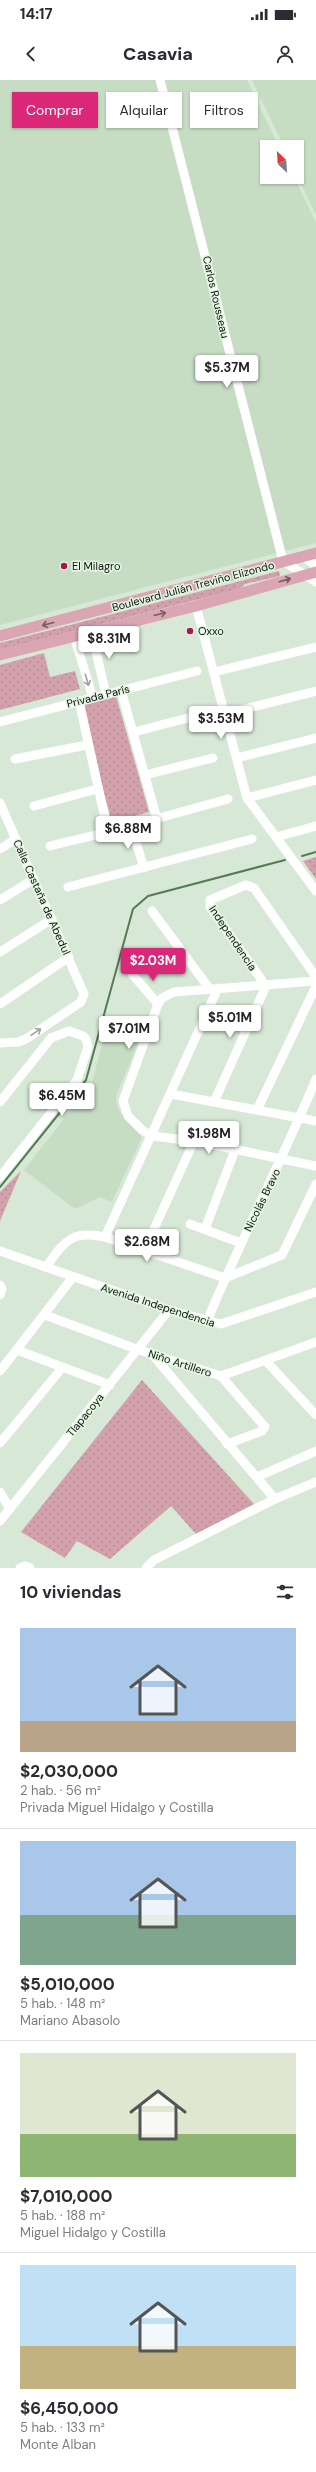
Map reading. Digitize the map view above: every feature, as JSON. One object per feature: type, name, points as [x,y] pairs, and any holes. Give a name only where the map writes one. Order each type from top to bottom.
[{"type":"main road","name":"Boulevard Julián Treviño Elizondo","points":[[0,636],[147,599],[316,553]]},
{"type":"main road","name":"Boulevard Julián Treviño Elizondo","points":[[0,655],[91,631],[196,606],[311,573]]},
{"type":"street","name":"Carlos Rousseau","points":[[160,80],[283,561]]},
{"type":"street","points":[[303,556],[316,566]]},
{"type":"street","points":[[283,561],[311,573],[316,582]]},
{"type":"street","points":[[196,606],[248,798],[316,891]]},
{"type":"street","points":[[91,631],[106,694]]},
{"type":"street","points":[[74,636],[93,698]]},
{"type":"street","points":[[214,672],[316,647]]},
{"type":"street","name":"Privada París","points":[[0,722],[197,671]]},
{"type":"street","points":[[121,690],[134,732],[157,819]]},
{"type":"street","points":[[225,714],[316,691]]},
{"type":"street","points":[[79,701],[97,789],[108,832]]},
{"type":"street","points":[[134,732],[207,713]]},
{"type":"street","points":[[237,758],[316,738]]},
{"type":"street","points":[[15,760],[88,745]]},
{"type":"street","points":[[145,775],[213,758]]},
{"type":"street","points":[[248,798],[316,780]]},
{"type":"street","points":[[34,806],[97,789]]},
{"type":"street","points":[[50,846],[132,826],[228,799]]},
{"type":"street","name":"Calle Castaña de Abedul","points":[[0,803],[84,991],[81,1002],[26,1039],[13,1043],[0,1043]]},
{"type":"street","points":[[132,826],[144,868]]},
{"type":"street","points":[[276,837],[316,826]]},
{"type":"street","points":[[0,849],[16,839]]},
{"type":"street","points":[[68,887],[252,839]]},
{"type":"street","points":[[0,900],[34,879]]},
{"type":"street","name":"Independencia","points":[[266,986],[209,904],[213,898],[246,885],[254,888],[316,976]]},
{"type":"street","points":[[152,911],[214,988]]},
{"type":"street","points":[[0,952],[52,919]]},
{"type":"street","points":[[0,1004],[69,957]]},
{"type":"street","points":[[132,974],[158,1004]]},
{"type":"street","points":[[316,981],[174,992],[162,998],[158,1004],[123,1101],[128,1116],[142,1130],[152,1136],[194,1141],[281,1161],[316,1166]]},
{"type":"street","points":[[214,1102],[266,986]]},
{"type":"street","points":[[257,1110],[316,986]]},
{"type":"street","points":[[105,1237],[171,1094],[214,988]]},
{"type":"street","points":[[0,1102],[47,1043],[56,1035],[69,1031],[83,1036],[88,1043],[77,1080],[0,1177]]},
{"type":"street","name":"Nicolás Bravo","points":[[207,1321],[241,1243],[281,1161],[316,1079]]},
{"type":"street","points":[[171,1094],[316,1121]]},
{"type":"street","points":[[144,1251],[194,1141]]},
{"type":"street","points":[[205,1229],[235,1150]]},
{"type":"street","points":[[46,1267],[68,1240],[88,1234],[105,1237],[225,1278],[282,1255],[316,1184]]},
{"type":"street","points":[[190,1224],[241,1243]]},
{"type":"street","name":"Avenida Independencia","points":[[0,1251],[169,1310],[207,1321],[227,1324],[316,1292]]},
{"type":"street","points":[[0,1371],[73,1277]]},
{"type":"street","points":[[0,1286],[2,1289],[0,1295]]},
{"type":"street","name":"Tlapacoya","points":[[0,1521],[139,1350],[169,1310]]},
{"type":"street","name":"Niño Artillero","points":[[45,1314],[139,1350],[221,1376],[314,1346]]},
{"type":"street","points":[[17,1350],[110,1385]]},
{"type":"street","points":[[151,1353],[275,1499]]},
{"type":"street","points":[[266,1361],[316,1415]]},
{"type":"street","points":[[0,1443],[62,1368]]},
{"type":"street","points":[[221,1376],[265,1427],[262,1431],[227,1444]]},
{"type":"street","points":[[257,1477],[316,1451]]},
{"type":"street","points":[[146,1568],[154,1560],[275,1499],[316,1482]]},
{"type":"street","points":[[0,1492],[10,1509]]},
{"type":"shaded area","name":"El Milagro","points":[[0,80],[247,80],[253,92],[190,92],[190,128],[258,128],[258,103],[276,140],[260,140],[260,184],[297,184],[316,223],[316,543],[0,625]]},
{"type":"shaded area","points":[[252,80],[316,80],[316,215],[301,184],[304,184],[304,140],[281,140]]},
{"type":"shaded area","points":[[279,571],[280,576],[245,584],[239,589],[0,650],[0,643]]},
{"type":"shaded area","points":[[44,653],[50,677],[75,671],[80,689],[0,710],[0,665]]},
{"type":"shaded area","points":[[116,696],[149,812],[112,822],[80,706]]},
{"type":"shaded area","points":[[316,857],[316,879],[303,861]]},
{"type":"shaded area","points":[[141,1036],[116,1096],[117,1106],[122,1115],[142,1137],[112,1202],[100,1197],[75,1209],[24,1170],[92,1083],[104,1037]]},
{"type":"shaded area","points":[[21,1171],[0,1221],[0,1192]]},
{"type":"shaded area","points":[[142,1380],[254,1504],[196,1534],[171,1506],[110,1559],[77,1541],[65,1558],[21,1532]]},
{"type":"waterway","points":[[302,856],[316,852]]},
{"type":"waterway","points":[[0,1187],[86,1080],[133,909],[148,896],[285,860]]},
{"type":"place","name":"El Milagro","points":[[64,566]]},
{"type":"place","name":"Oxxo","points":[[190,631]]}]
